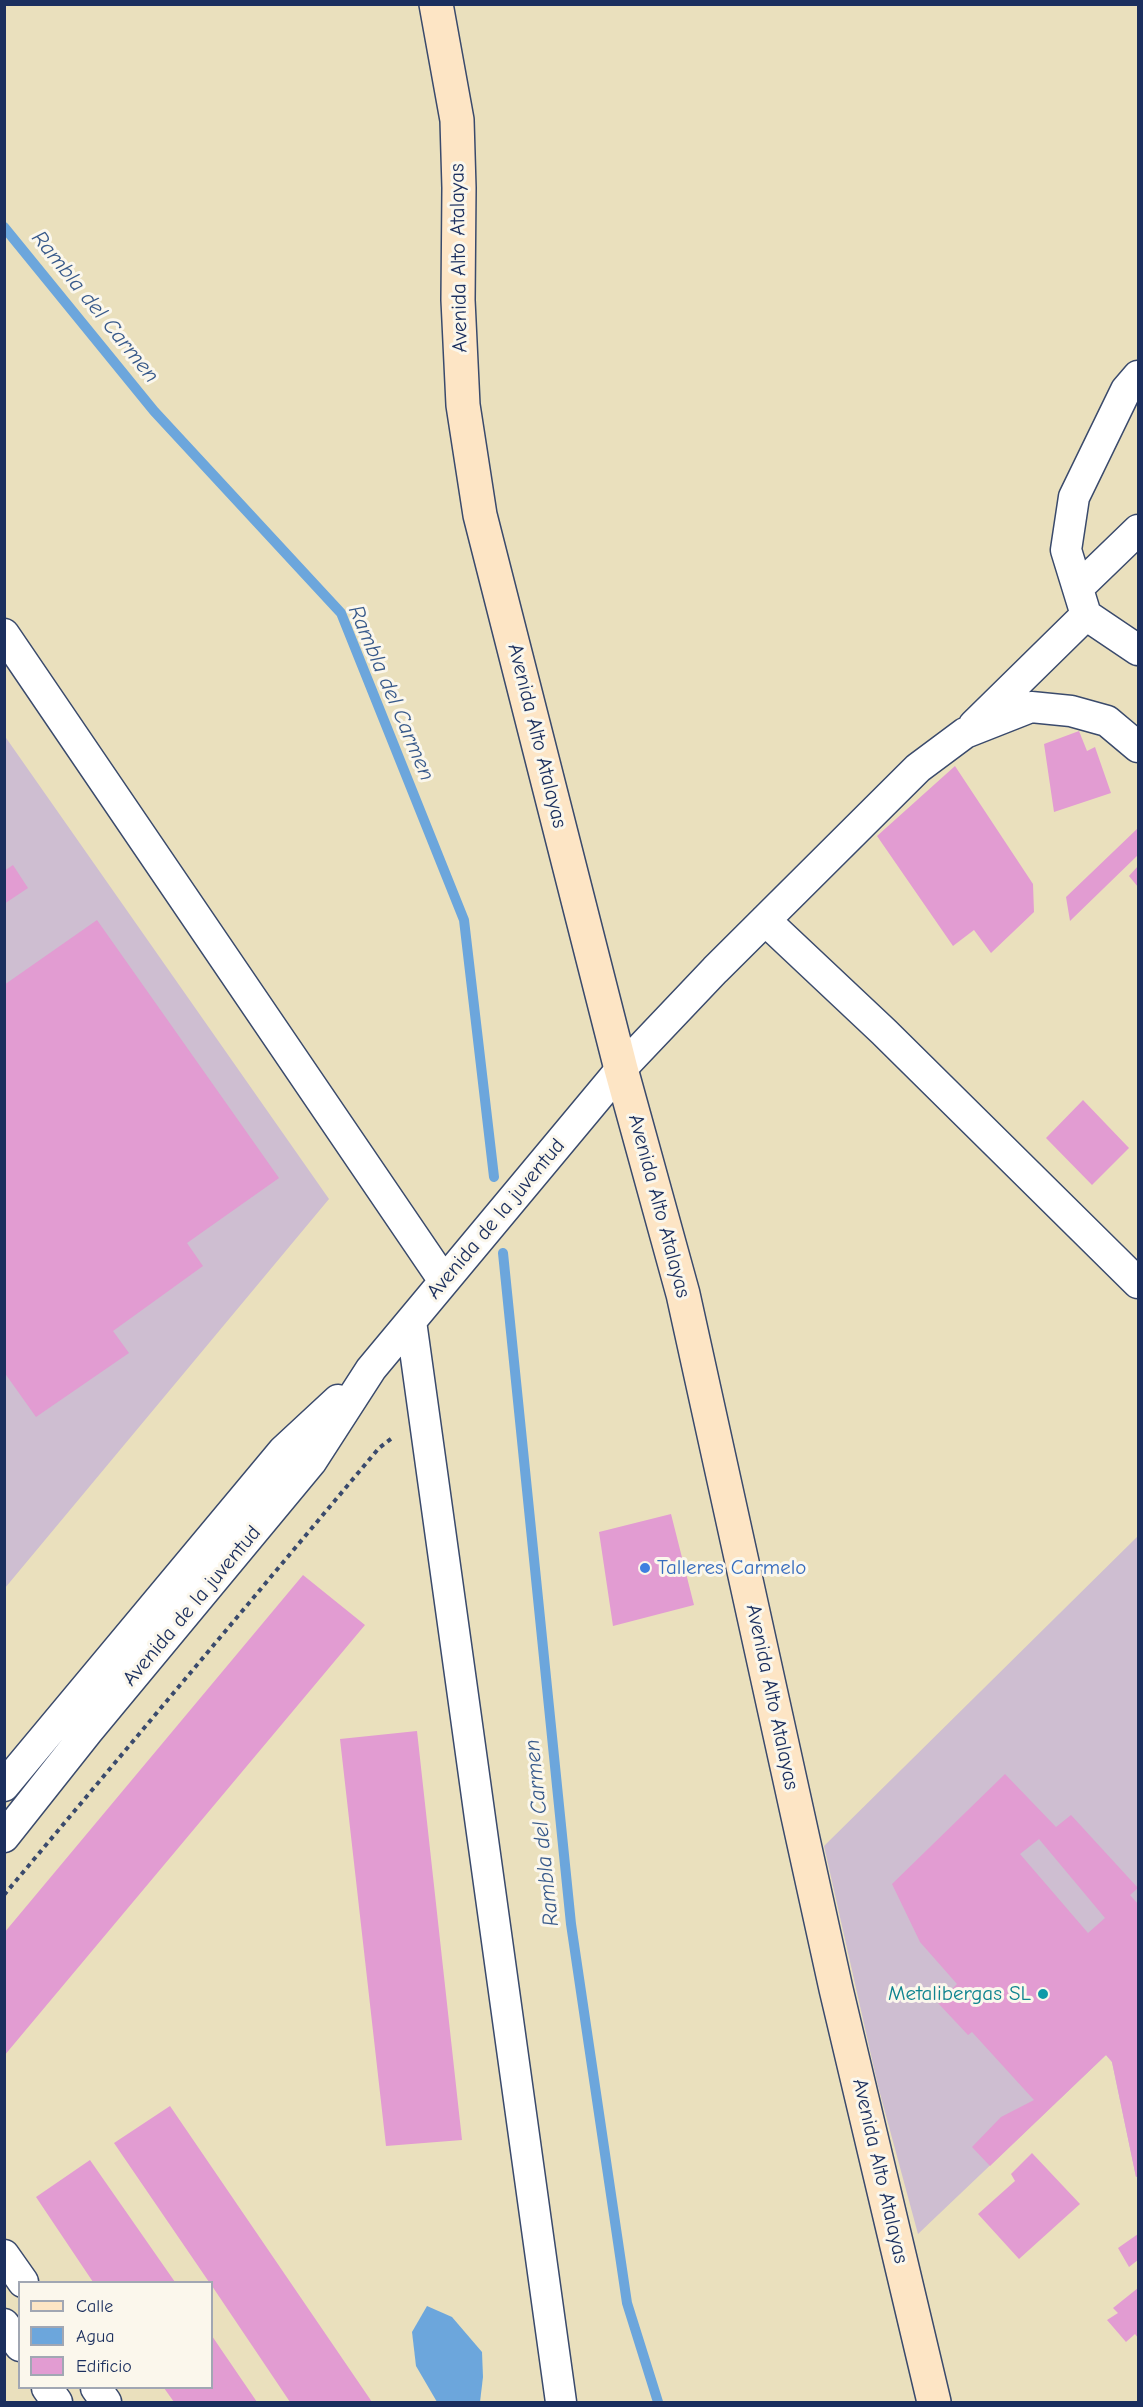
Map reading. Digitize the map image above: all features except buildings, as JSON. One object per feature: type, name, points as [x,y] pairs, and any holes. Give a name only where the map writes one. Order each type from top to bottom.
[{"type":"main road","name":"Avenida Alto Atalayas","points":[[436,4],[457,120],[458,300],[463,405],[480,515],[621,1069],[683,1294],[836,1989],[934,2403]]},
{"type":"street","points":[[1138,376],[1126,390],[1074,497],[1066,550],[1082,601],[1138,650]]},
{"type":"street","points":[[965,733],[1082,601],[1138,530]]},
{"type":"street","points":[[4,634],[444,1281]]},
{"type":"street","points":[[965,733],[1031,707],[1071,711],[1107,721],[1138,747]]},
{"type":"street","name":"Avenida de la juventud","points":[[4,1837],[88,1731],[311,1462],[371,1369],[621,1069],[765,920],[918,768],[965,733]]},
{"type":"street","points":[[765,920],[884,1032],[1138,1283]]},
{"type":"street","points":[[411,1321],[561,2403]]},
{"type":"street","name":"Avenida de la juventud","points":[[4,1786],[283,1451],[371,1369]]},
{"type":"street","points":[[4,1821],[88,1731]]},
{"type":"street","points":[[4,2255],[22,2281]]},
{"type":"street","points":[[4,2324],[18,2343]]},
{"type":"street","points":[[48,2389],[57,2403]]},
{"type":"street","points":[[97,2389],[106,2403]]},
{"type":"path","points":[[4,1895],[379,1448],[400,1431],[427,1432]]},
{"type":"shaded area","points":[[4,735],[329,1199],[5,1588],[4,1588]]},
{"type":"shaded area","points":[[1138,1536],[1138,2177],[1136,2177],[1112,2062],[1106,2055],[918,2234],[878,2086],[824,1846]]},
{"type":"water","points":[[427,2306],[452,2317],[482,2352],[483,2377],[480,2402],[437,2402],[416,2366],[412,2332]]},
{"type":"waterway","name":"Rambla del Carmen","points":[[4,227],[154,411],[341,613],[464,920],[494,1177]]},
{"type":"waterway","name":"Rambla del Carmen","points":[[503,1253],[571,1924],[627,2303],[658,2402]]},
{"type":"place","name":"Talleres Carmelo","points":[[645,1568]]},
{"type":"place","name":"Metalibergas SL","points":[[1043,1994]]}]
